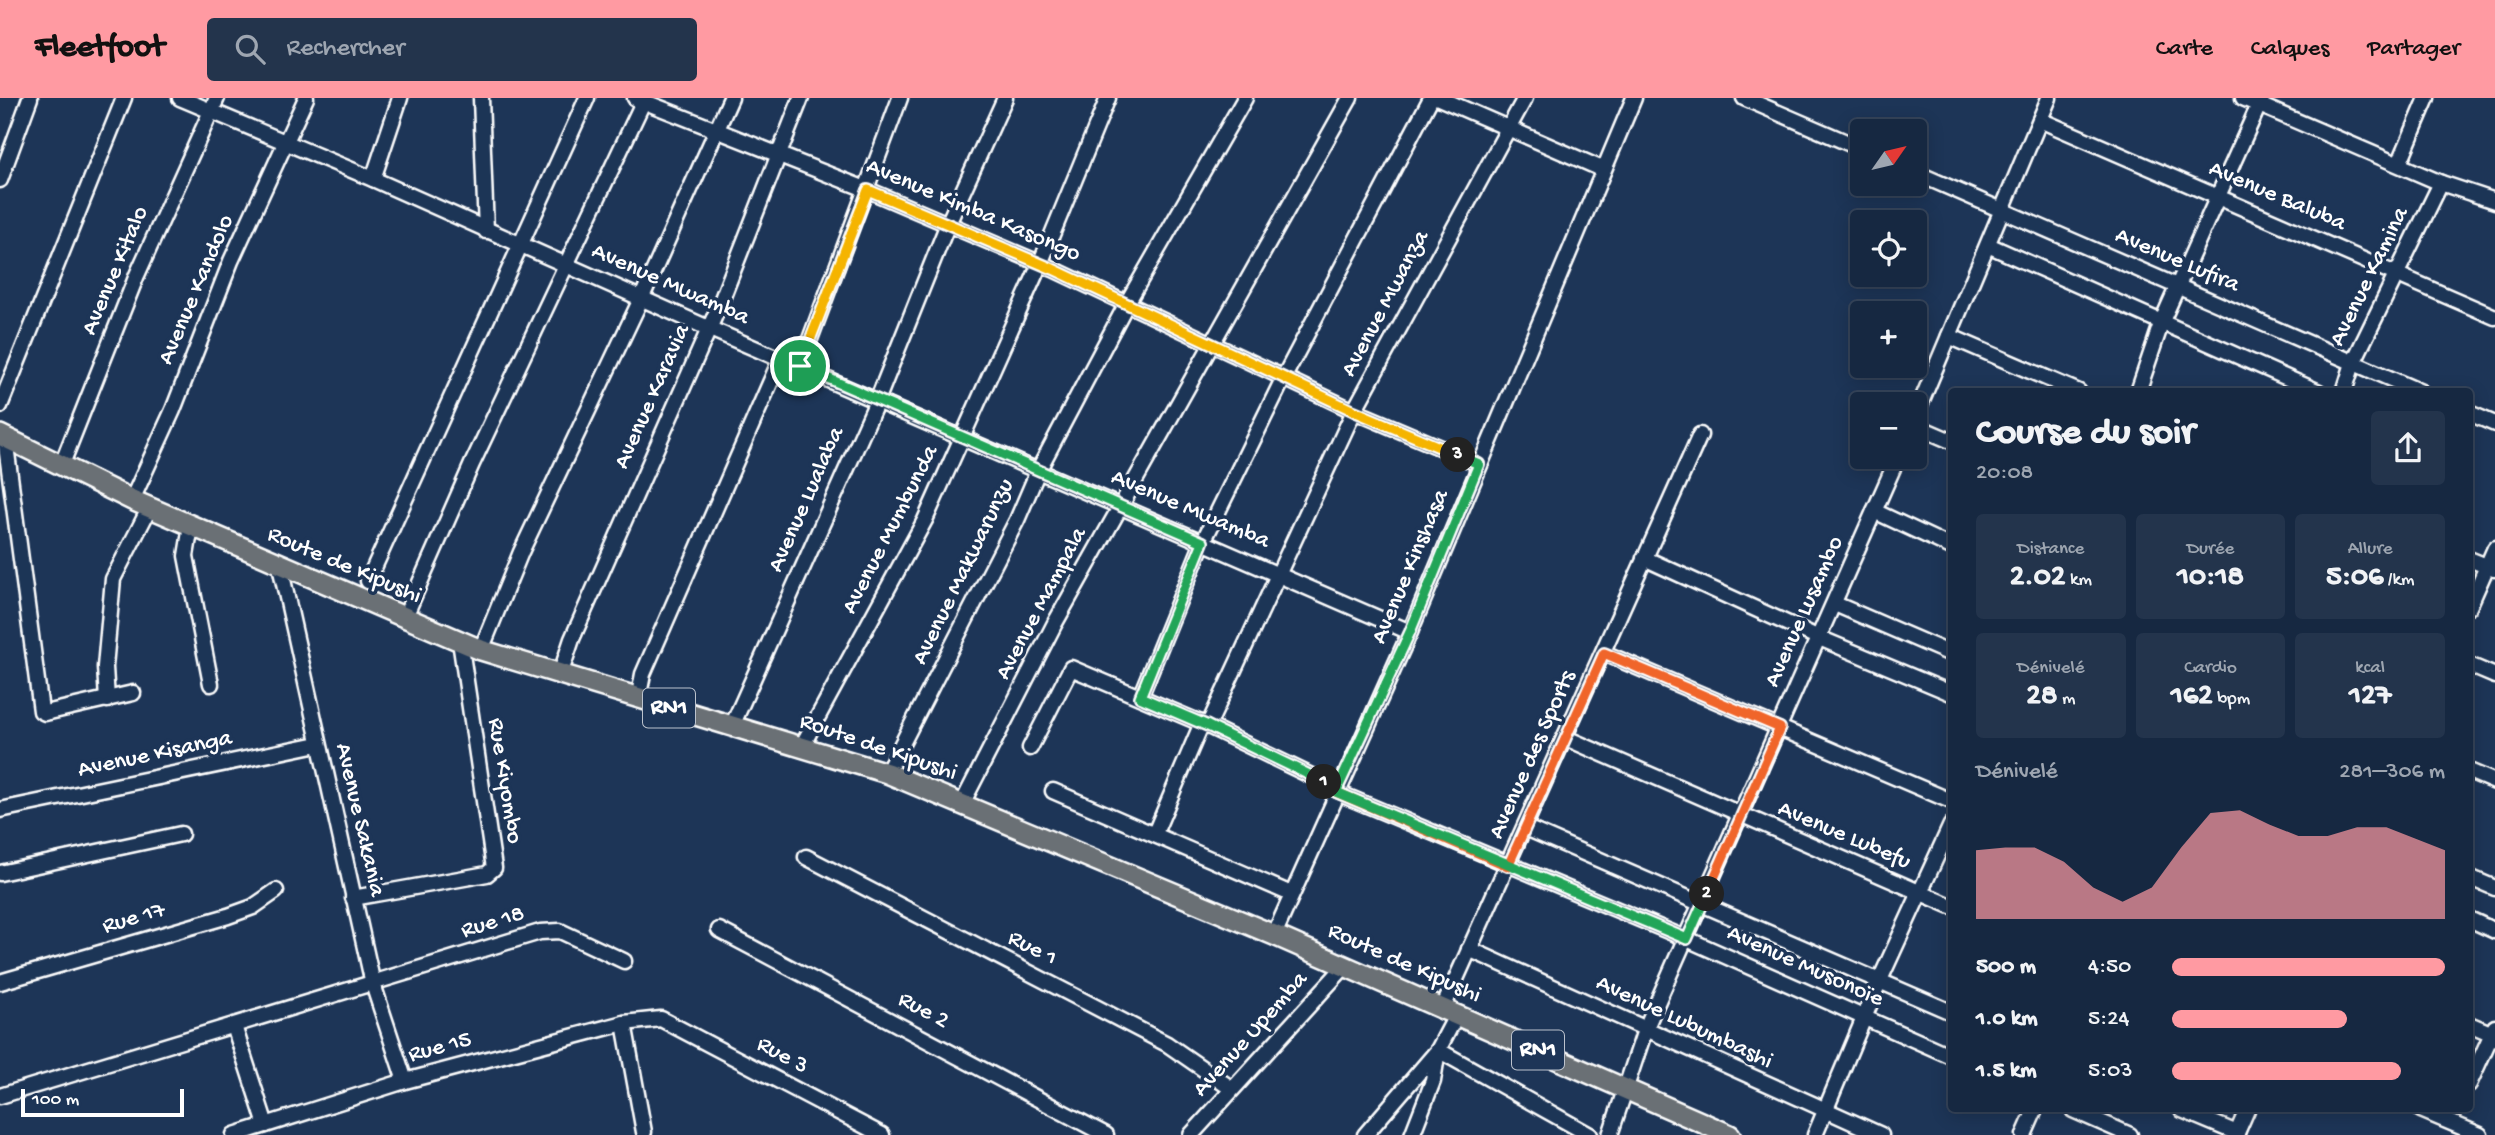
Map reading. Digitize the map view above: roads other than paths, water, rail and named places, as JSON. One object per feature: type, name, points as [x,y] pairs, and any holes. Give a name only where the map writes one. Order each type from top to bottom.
[{"type":"highway","name":"Route de Kipushi","points":[[3,436],[141,504],[481,650],[638,700],[887,773],[1274,934],[1730,1135]]},
{"type":"street","points":[[0,180],[30,98]]},
{"type":"street","points":[[0,406],[124,98]]},
{"type":"street","name":"Avenue Mwamba","points":[[180,98],[214,104],[286,143],[373,178],[708,328],[1038,471],[1121,504],[1410,632]]},
{"type":"street","name":"Avenue Kandolo","points":[[107,700],[105,667],[113,579],[173,410],[231,261],[306,98]]},
{"type":"street","points":[[373,178],[400,98]]},
{"type":"street","points":[[481,98],[486,230]]},
{"type":"street","points":[[368,581],[587,98]]},
{"type":"street","points":[[481,650],[521,552],[642,297],[731,98]]},
{"type":"street","name":"Avenue Karavia","points":[[560,675],[578,627],[708,328],[801,98]]},
{"type":"street","points":[[800,366],[868,190],[900,98]]},
{"type":"street","name":"Avenue Lualaba","points":[[732,726],[877,401],[947,226],[1005,98]]},
{"type":"street","name":"Avenue Mumbunda","points":[[802,746],[925,520],[1040,264],[1108,98]]},
{"type":"street","name":"Avenue Makwarunzu","points":[[887,773],[1017,520],[1038,471],[1127,303],[1245,98]]},
{"type":"street","name":"Avenue Mampala","points":[[962,804],[1121,504],[1350,98]]},
{"type":"street","points":[[1140,697],[1203,542],[1284,377],[1430,98]]},
{"type":"street","points":[[1439,98],[1602,169]]},
{"type":"street","name":"Avenue Mwanza","points":[[1155,833],[1354,411],[1525,98]]},
{"type":"street","name":"Avenue Kinshasa","points":[[1274,934],[1410,632],[1634,98]]},
{"type":"street","points":[[1744,98],[1850,144]]},
{"type":"street","points":[[1926,392],[2049,98]]},
{"type":"street","points":[[2243,98],[2260,102],[2441,183],[2495,201]]},
{"type":"street","points":[[2399,164],[2427,98]]},
{"type":"street","points":[[404,619],[472,464],[568,265],[641,99]]},
{"type":"street","name":"Avenue Kimba Kasongo","points":[[641,99],[868,190],[1040,264],[1214,343],[1354,411],[1479,464]]},
{"type":"street","points":[[2139,388],[2162,321],[2180,286],[2260,102]]},
{"type":"street","name":"Avenue Kitalo","points":[[62,464],[137,275],[214,104]]},
{"type":"street","name":"Avenue Baluba","points":[[2040,120],[2495,317]]},
{"type":"street","name":"Avenue Lufira","points":[[1927,178],[2412,388]]},
{"type":"street","name":"Avenue Kamina","points":[[2345,388],[2353,363],[2395,273],[2441,183]]},
{"type":"street","points":[[1988,245],[2310,388]]},
{"type":"street","points":[[1950,336],[2071,388]]},
{"type":"street","points":[[638,700],[643,674],[781,358]]},
{"type":"street","points":[[2473,415],[2495,424]]},
{"type":"street","points":[[1927,431],[1948,440]]},
{"type":"street","name":"Avenue des Sports","points":[[1365,1135],[1438,1050],[1469,949],[1526,828],[1700,435]]},
{"type":"street","points":[[3,436],[40,709],[45,713],[133,694]]},
{"type":"street","name":"Avenue Lusambo","points":[[1610,1135],[1645,1030],[1893,469]]},
{"type":"street","points":[[1874,511],[1948,546]]},
{"type":"street","points":[[191,526],[186,556],[211,684]]},
{"type":"street","points":[[2473,600],[2491,568],[2495,548]]},
{"type":"street","points":[[1644,558],[1817,637],[1948,692]]},
{"type":"street","points":[[2473,561],[2491,568]]},
{"type":"street","name":"Avenue Sakania","points":[[281,566],[318,744],[373,984],[405,1081]]},
{"type":"street","points":[[1835,604],[1948,653]]},
{"type":"street","name":"Rue Kiyombo","points":[[354,898],[487,874],[494,868],[460,641]]},
{"type":"street","points":[[1604,653],[1948,801]]},
{"type":"street","points":[[2473,667],[2495,676]]},
{"type":"street","name":"Avenue Musonoïe","points":[[1030,748],[1070,668],[1205,724],[1328,784],[1336,792],[1687,939],[1948,1055]]},
{"type":"street","name":"Avenue Lubefu","points":[[1566,738],[1948,905]]},
{"type":"street","name":"Avenue Kisanga","points":[[0,810],[318,744]]},
{"type":"street","points":[[2473,773],[2495,782]]},
{"type":"street","points":[[1053,791],[1291,894]]},
{"type":"street","name":"Avenue Musonoïe","points":[[1526,828],[1948,1011]]},
{"type":"street","points":[[1815,1135],[1879,982],[1948,832]]},
{"type":"street","points":[[0,873],[181,834]]},
{"type":"street","name":"Rue 1","points":[[806,857],[1167,1044],[1232,1089]]},
{"type":"street","points":[[2473,879],[2495,888]]},
{"type":"street","name":"Rue 17","points":[[0,982],[228,916],[253,907],[276,891]]},
{"type":"street","points":[[2473,921],[2495,930]]},
{"type":"street","name":"Rue 18","points":[[0,1096],[554,930],[624,961]]},
{"type":"street","name":"Rue 2","points":[[719,930],[1106,1135]]},
{"type":"street","name":"Avenue Lubumbashi","points":[[1469,949],[1881,1135]]},
{"type":"street","name":"Avenue Upemba","points":[[1191,1135],[1345,966]]},
{"type":"street","name":"Rue 15","points":[[234,1135],[405,1081],[624,1023],[661,1019]]},
{"type":"street","name":"Rue 3","points":[[661,1019],[882,1135]]},
{"type":"street","points":[[624,1023],[643,1134]]},
{"type":"street","points":[[2473,1025],[2494,1032],[2473,1076]]},
{"type":"street","points":[[234,1026],[266,1125]]},
{"type":"street","points":[[1412,1135],[1433,1081],[1438,1050],[1590,1135]]},
{"type":"street","points":[[2024,1135],[2034,1112]]},
{"type":"street","points":[[2078,1112],[2130,1135]]},
{"type":"street","points":[[2186,1112],[2236,1134],[2246,1112]]},
{"type":"street","points":[[2432,1112],[2455,1116],[2480,1135]]}]
